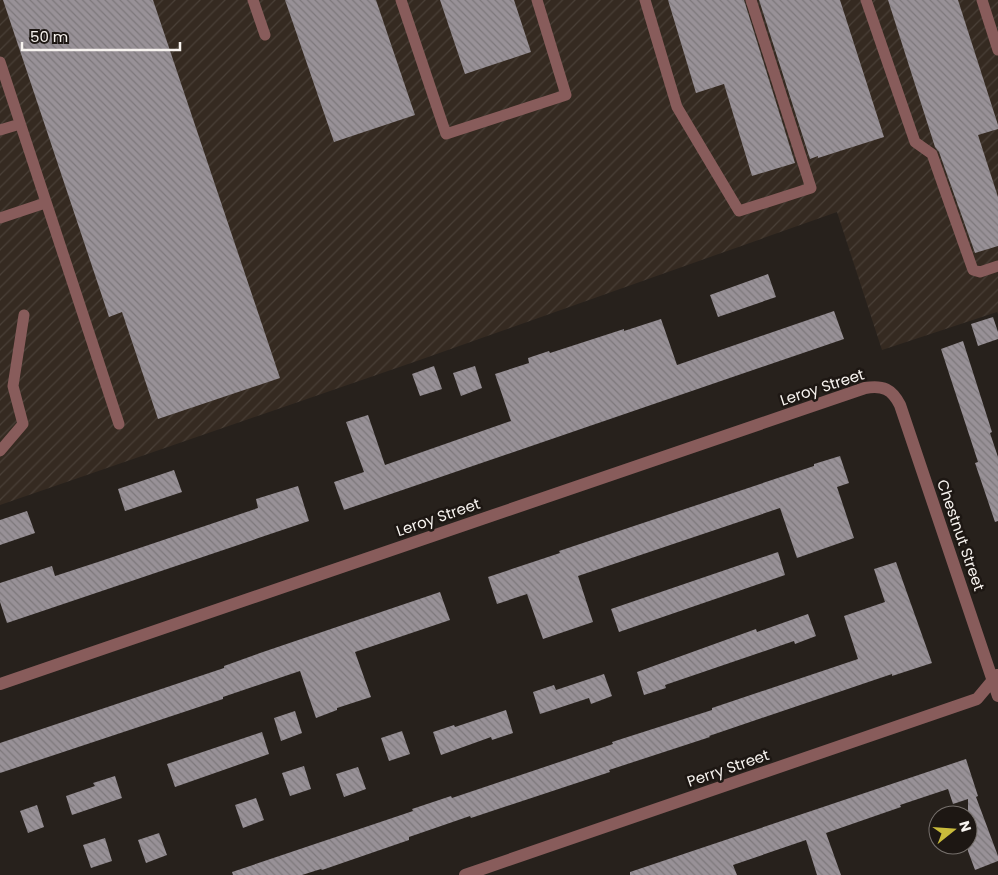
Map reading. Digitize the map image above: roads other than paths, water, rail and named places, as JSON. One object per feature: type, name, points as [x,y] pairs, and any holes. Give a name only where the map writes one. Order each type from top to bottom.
[{"type":"street","name":"Leroy Street","points":[[0,684],[866,388],[881,386],[888,389]]},
{"type":"street","name":"Chestnut Street","points":[[888,389],[895,395],[900,405],[995,677],[998,696]]},
{"type":"street","name":"Perry Street","points":[[465,875],[977,699],[995,677]]},
{"type":"lane","points":[[253,0],[265,35]]},
{"type":"lane","points":[[401,0],[446,134],[566,95],[537,0]]},
{"type":"lane","points":[[645,0],[677,107],[739,212],[810,188],[751,0]]},
{"type":"lane","points":[[866,0],[915,142],[932,154],[973,270],[980,272],[998,266]]},
{"type":"lane","points":[[982,0],[998,50]]},
{"type":"lane","points":[[0,62],[119,424]]},
{"type":"lane","points":[[0,130],[20,124]]},
{"type":"lane","points":[[0,218],[45,203]]},
{"type":"lane","points":[[0,451],[23,424],[13,386],[24,315]]}]
